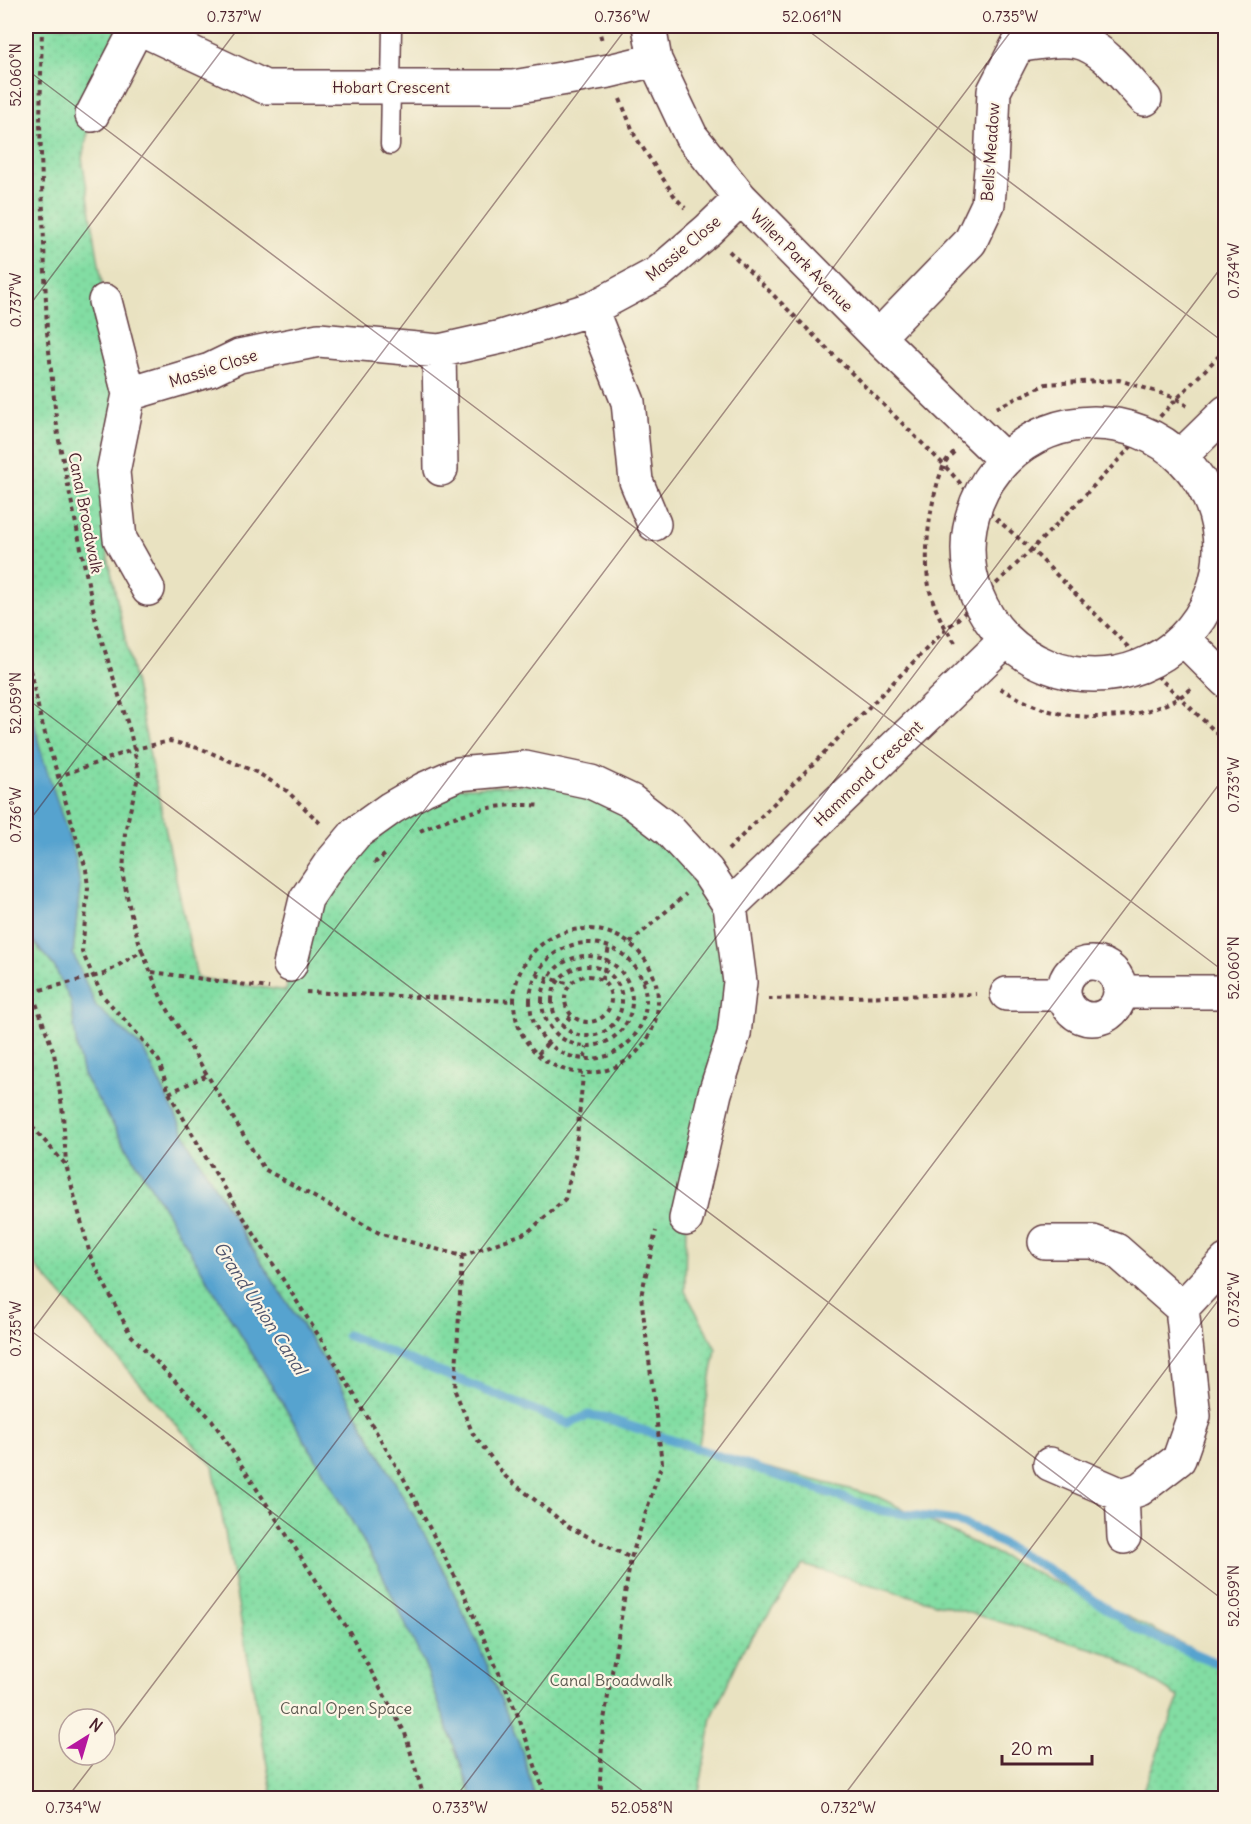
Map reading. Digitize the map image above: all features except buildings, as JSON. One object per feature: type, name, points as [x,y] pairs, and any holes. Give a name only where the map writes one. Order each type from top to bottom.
[{"type":"street","name":"Hobart Crescent","points":[[92,115],[138,26],[265,87],[513,87],[609,71],[655,60]]},
{"type":"street","name":"Willen Park Avenue","points":[[649,26],[655,60],[691,136],[741,198],[878,337],[1005,460]]},
{"type":"street","name":"Bells Meadow","points":[[878,337],[970,242],[988,204],[994,91],[1017,46],[1089,34],[1103,55],[1145,99]]},
{"type":"street","name":"Massie Close","points":[[129,394],[210,370],[239,356],[319,340],[439,351],[501,337],[591,309],[658,273],[741,198]]},
{"type":"street","points":[[105,301],[129,394],[113,472],[120,539],[148,589]]},
{"type":"street","points":[[591,309],[628,402],[636,481],[654,524]]},
{"type":"street","points":[[439,351],[441,469]]},
{"type":"street","points":[[1181,456],[1219,419]]},
{"type":"street","points":[[1102,423],[1119,425],[1144,433],[1181,456],[1197,475],[1211,501],[1220,530],[1221,550],[1220,569],[1215,589],[1197,624],[1184,639],[1172,650],[1146,665],[1120,673],[1094,676],[1068,673],[1044,665],[1022,653],[1006,640],[989,620],[978,601],[968,555],[970,528],[977,502],[991,475],[1005,460],[1020,446],[1043,434],[1068,425],[1102,423]]},
{"type":"street","points":[[1184,639],[1226,681]]},
{"type":"street","name":"Hammond Crescent","points":[[730,906],[1006,640]]},
{"type":"street","points":[[288,982],[306,899],[329,865],[356,833],[391,808],[424,789],[458,774],[525,768],[591,782],[631,801],[669,830],[707,871],[730,906],[740,982],[734,1034],[672,1222]]},
{"type":"street","points":[[1007,994],[1064,994],[1064,985],[1074,969],[1082,964],[1091,963],[1109,968],[1119,983],[1120,992],[1226,992]]},
{"type":"street","points":[[1045,1242],[1093,1242],[1116,1250],[1182,1308],[1194,1416],[1179,1459],[1140,1489],[1122,1495],[1050,1464]]},
{"type":"street","points":[[1182,1308],[1226,1262]]},
{"type":"street","points":[[1122,1495],[1124,1537]]},
{"type":"lane","points":[[390,145],[392,28]]},
{"type":"path","name":"Canal Broadwalk","points":[[42,26],[40,124],[47,332],[58,436],[96,622],[135,749],[139,773],[125,832],[123,877],[142,951],[162,1000],[264,1169],[381,1234],[462,1256]]},
{"type":"path","points":[[598,26],[609,71],[635,136],[675,197],[944,465],[977,502],[1031,549],[1226,742]]},
{"type":"path","points":[[630,943],[694,887],[707,871],[945,630],[1031,549],[1226,349]]},
{"type":"path","points":[[1181,698],[1152,710],[1122,716],[1086,717],[1046,710],[1001,689],[976,669],[945,630],[930,591],[926,550],[932,510],[944,465],[971,428],[992,409],[1046,384],[1119,380],[1176,398],[1219,419]]},
{"type":"path","points":[[26,652],[40,720],[86,869],[88,888],[82,952],[102,994],[159,1061],[169,1093],[244,1221],[329,1352],[404,1479],[462,1593],[519,1718],[546,1798]]},
{"type":"path","points":[[57,777],[135,749],[170,741],[202,749],[258,773],[287,791],[346,844],[376,862],[391,850]]},
{"type":"path","points":[[414,833],[443,820],[488,808],[530,805],[550,807]]},
{"type":"path","points":[[581,928],[611,932],[630,943],[654,975],[659,1000],[654,1028],[639,1051],[615,1068],[583,1076],[559,1069],[531,1049],[518,1027],[513,1001],[517,977],[534,950],[556,934],[581,928]]},
{"type":"path","points":[[586,942],[609,947],[621,953],[634,965],[643,981],[646,999],[644,1019],[634,1037],[619,1050],[600,1058],[580,1059],[561,1053],[548,1043],[534,1024],[529,1004],[531,984],[536,975],[539,967],[552,954],[568,945],[586,942]]},
{"type":"path","points":[[602,980],[609,947]]},
{"type":"path","points":[[26,990],[32,992],[104,974],[142,951]]},
{"type":"path","points":[[585,955],[600,957],[614,964],[625,975],[631,989],[632,1004],[629,1019],[621,1032],[610,1041],[586,1047],[567,1042],[555,1034],[546,1022],[541,1007],[542,993],[547,978],[570,958],[585,955]]},
{"type":"path","points":[[586,965],[603,969],[615,979],[623,999],[616,1022],[602,1033],[584,1037],[572,1033],[562,1026],[551,1005],[552,992],[557,981],[574,968],[586,965]]},
{"type":"path","points":[[151,972],[513,1001]]},
{"type":"path","points":[[536,975],[571,984]]},
{"type":"path","points":[[643,981],[654,975]]},
{"type":"path","points":[[587,976],[595,976],[602,980],[611,992],[610,1007],[606,1014],[593,1022],[578,1021],[571,1016],[564,1001],[571,984],[580,977],[587,976]]},
{"type":"path","points":[[26,979],[54,1053],[63,1114],[66,1165],[91,1258],[130,1334],[212,1420],[349,1631],[405,1734],[424,1798]]},
{"type":"path","points":[[738,1000],[1007,994]]},
{"type":"path","points":[[562,1026],[571,1016]]},
{"type":"path","points":[[538,1054],[548,1043]]},
{"type":"path","points":[[585,1058],[586,1047]]},
{"type":"path","points":[[169,1093],[207,1075]]},
{"type":"path","points":[[583,1076],[574,1156],[565,1200],[528,1232],[462,1256],[455,1391],[473,1434],[506,1477],[569,1527],[631,1558]]},
{"type":"path","points":[[26,1120],[66,1165]]},
{"type":"path","points":[[602,1798],[600,1779],[603,1726],[631,1558],[662,1463],[641,1296],[672,1222]]},
{"type":"green space","points":[[26,26],[138,26],[92,115],[82,158],[105,301],[129,394],[120,539],[106,548],[197,978],[286,991],[306,899],[424,789],[591,782],[707,871],[740,982],[686,1219],[685,1291],[716,1349],[698,1450],[876,1496],[1225,1665],[1225,1798],[1140,1798],[1179,1697],[1107,1653],[804,1565],[744,1648],[712,1717],[698,1798],[535,1798],[523,1754],[482,1653],[437,1557],[341,1386],[245,1237],[193,1150],[143,1049],[96,1006],[73,954],[80,886],[40,749],[26,685]]},
{"type":"green space","name":"Canal Open Space","points":[[26,933],[54,966],[71,1002],[83,1075],[312,1452],[381,1572],[426,1668],[473,1798],[273,1798],[213,1466],[26,1255]]},
{"type":"water","name":"Grand Union Canal","points":[[26,685],[40,749],[75,856],[80,886],[73,954],[96,1006],[143,1049],[193,1150],[245,1237],[341,1386],[437,1557],[482,1653],[523,1754],[535,1798],[473,1798],[426,1668],[381,1572],[312,1452],[83,1075],[71,1002],[54,966],[26,933]]},
{"type":"waterway","points":[[347,1335],[569,1424],[588,1415],[603,1417],[883,1511],[956,1521],[976,1529],[1044,1567],[1139,1630],[1226,1667]]}]
